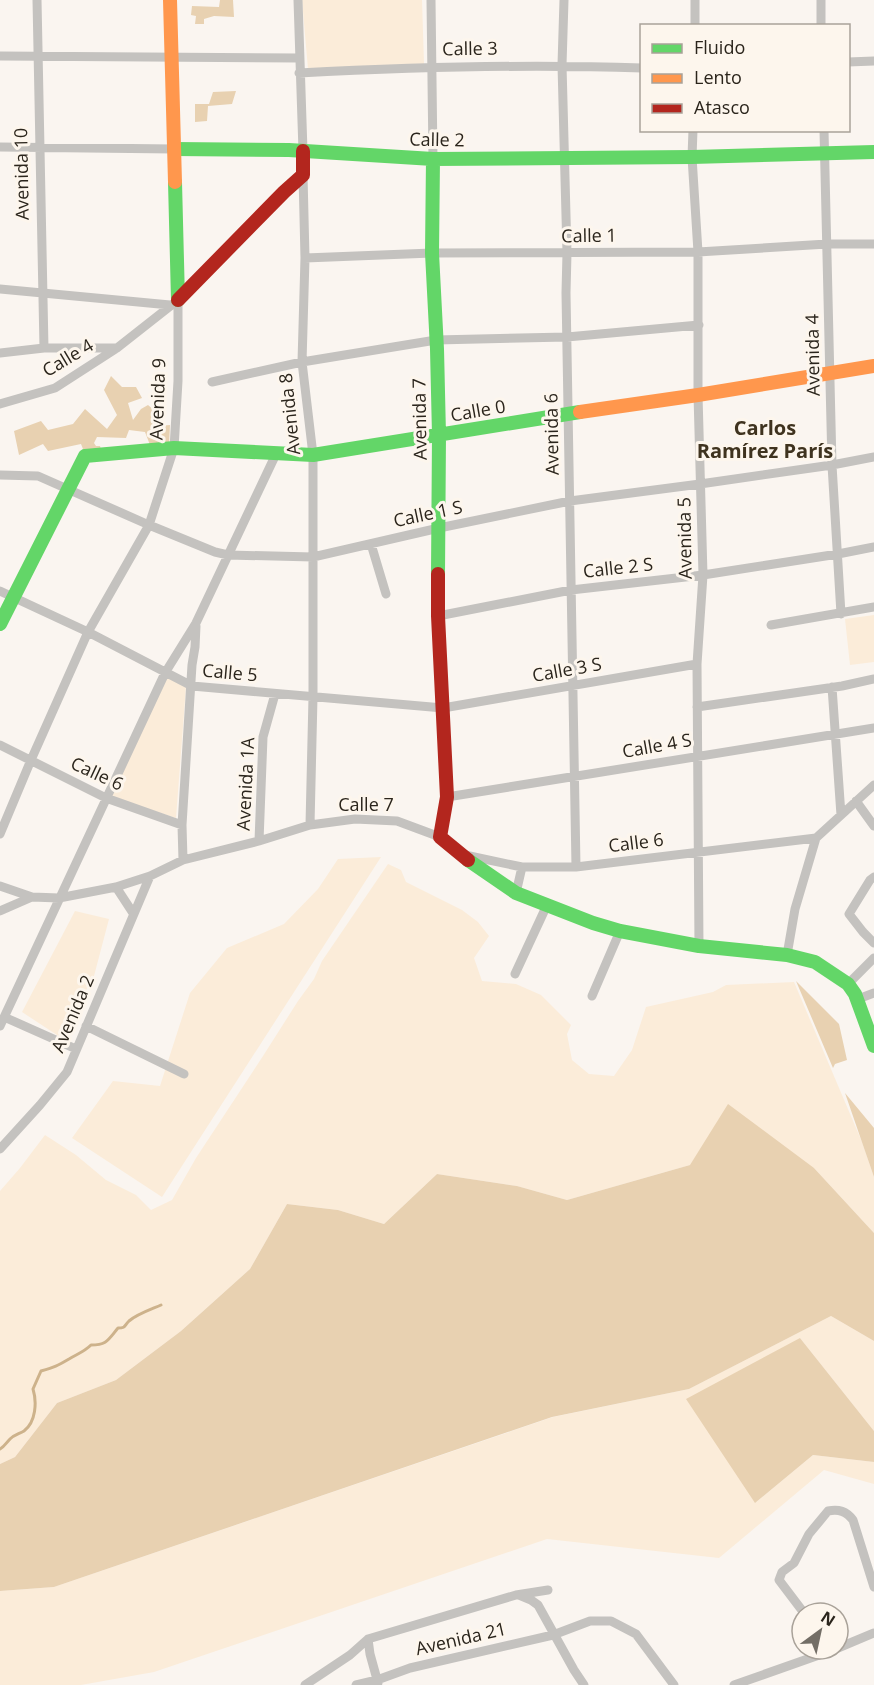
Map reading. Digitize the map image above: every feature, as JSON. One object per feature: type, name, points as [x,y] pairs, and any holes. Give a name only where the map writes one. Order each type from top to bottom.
[{"type":"street","name":"Avenida 10","points":[[37,0],[44,348]]},
{"type":"street","name":"Avenida 9","points":[[0,834],[88,632],[149,525],[174,448],[178,381],[174,302],[174,149],[170,0]]},
{"type":"street","name":"Avenida 8","points":[[298,0],[305,258],[302,362],[313,455],[313,697],[310,825]]},
{"type":"street","name":"Avenida 7","points":[[431,0],[432,253],[439,435],[438,616],[447,797],[441,837]]},
{"type":"street","name":"Avenida 6","points":[[564,0],[562,65],[576,867]]},
{"type":"street","points":[[695,0],[695,24]]},
{"type":"street","points":[[821,0],[821,24]]},
{"type":"street","points":[[0,56],[299,58]]},
{"type":"street","points":[[850,62],[874,61]]},
{"type":"street","name":"Calle 3","points":[[299,73],[433,66],[562,65],[640,68]]},
{"type":"street","name":"Avenida 5","points":[[693,132],[692,157],[698,252],[698,395],[703,575],[697,664],[699,946]]},
{"type":"street","name":"Avenida 4","points":[[824,132],[832,465],[841,614]]},
{"type":"street","name":"Calle 2","points":[[0,147],[303,151],[432,159],[692,157],[874,152]]},
{"type":"street","points":[[0,290],[174,302],[303,175]]},
{"type":"street","name":"Calle 1","points":[[305,258],[432,253],[698,252],[827,244],[874,244]]},
{"type":"street","name":"Calle 4","points":[[0,404],[55,388],[117,348],[174,302]]},
{"type":"street","points":[[212,382],[302,362],[436,340],[567,338],[699,325]]},
{"type":"street","points":[[0,353],[44,348],[117,348]]},
{"type":"street","name":"Calle 0","points":[[68,488],[85,456],[174,448],[313,455],[874,366]]},
{"type":"street","name":"Avenida 8","points":[[2,1022],[165,673],[196,623],[276,454]]},
{"type":"street","name":"Calle 1 S","points":[[1,475],[38,476],[215,552],[228,555],[314,557],[570,501],[832,465],[874,457]]},
{"type":"street","points":[[0,624],[68,488]]},
{"type":"street","points":[[371,544],[386,594]]},
{"type":"street","name":"Calle 2 S","points":[[438,616],[571,590],[703,575],[838,554],[874,546]]},
{"type":"street","name":"Calle 5","points":[[0,591],[88,632],[192,686],[443,708]]},
{"type":"street","points":[[771,625],[874,607]]},
{"type":"street","points":[[183,860],[182,825],[196,623]]},
{"type":"street","name":"Calle 3 S","points":[[443,708],[697,664]]},
{"type":"street","points":[[697,706],[874,679]]},
{"type":"street","points":[[832,687],[841,815]]},
{"type":"street","name":"Avenida 1A","points":[[259,841],[263,737],[275,694]]},
{"type":"street","name":"Calle 4 S","points":[[447,797],[874,728]]},
{"type":"street","name":"Calle 6","points":[[0,745],[106,798],[182,825]]},
{"type":"street","points":[[787,955],[795,909],[816,838],[874,785]]},
{"type":"street","points":[[856,801],[874,826]]},
{"type":"street","name":"Calle 7","points":[[0,886],[32,897],[59,898],[116,887],[150,876],[183,860],[259,841],[310,825],[355,819],[397,821],[441,837],[460,854],[516,893],[547,905],[620,931],[699,946],[787,955],[815,962],[848,984]]},
{"type":"street","name":"Calle 6","points":[[460,854],[522,867],[576,867],[816,838]]},
{"type":"street","points":[[516,893],[522,867]]},
{"type":"street","name":"Avenida 2","points":[[0,1149],[67,1072],[150,876]]},
{"type":"street","points":[[874,877],[849,914],[874,943]]},
{"type":"street","points":[[116,887],[133,913]]},
{"type":"street","points":[[0,911],[32,897]]},
{"type":"street","points":[[515,974],[547,905]]},
{"type":"street","points":[[592,996],[620,931]]},
{"type":"street","points":[[874,957],[848,984],[858,999],[874,1046]]},
{"type":"street","points":[[858,999],[874,993]]},
{"type":"street","points":[[2,1022],[76,1049]]},
{"type":"street","points":[[86,1026],[184,1074]]},
{"type":"street","points":[[795,1601],[779,1580],[779,1576],[794,1563],[809,1534],[828,1511],[836,1510],[845,1513],[853,1520],[874,1587]]},
{"type":"street","points":[[305,1685],[350,1655],[368,1638],[516,1595],[548,1590]]},
{"type":"street","points":[[516,1595],[525,1597],[537,1605],[584,1685]]},
{"type":"street","name":"Avenida 21","points":[[356,1685],[378,1682],[410,1668],[553,1635],[590,1621],[611,1621],[636,1634],[674,1685]]},
{"type":"street","points":[[850,1643],[874,1633]]},
{"type":"street","points":[[368,1638],[378,1682]]},
{"type":"street","points":[[734,1685],[801,1661]]},
{"type":"shaded area","points":[[220,0],[233,0],[234,17],[214,16],[204,19],[204,24],[195,24],[196,16],[191,15],[192,6],[219,7]]},
{"type":"shaded area","points":[[302,0],[422,0],[424,64],[308,69]]},
{"type":"shaded area","points":[[236,91],[232,104],[208,106],[207,121],[195,122],[195,104],[209,104],[213,92]]},
{"type":"shaded area","points":[[111,376],[122,387],[136,387],[142,398],[128,403],[133,420],[141,409],[148,405],[155,411],[153,417],[156,426],[170,425],[169,445],[150,445],[145,432],[129,430],[126,438],[97,437],[94,443],[100,446],[102,452],[85,454],[81,444],[48,451],[43,444],[19,455],[14,431],[41,421],[48,430],[73,424],[85,409],[107,429],[117,415],[104,390]]},
{"type":"shaded area","points":[[874,615],[874,662],[850,665],[845,619]]},
{"type":"shaded area","points":[[166,676],[186,687],[176,818],[109,796]]},
{"type":"shaded area","points":[[381,857],[162,1197],[72,1138],[113,1081],[160,1086],[190,993],[227,948],[284,924],[318,889],[338,859]]},
{"type":"shaded area","points":[[388,864],[401,870],[406,882],[462,910],[478,922],[489,936],[474,958],[482,981],[516,984],[541,995],[571,1025],[567,1034],[572,1060],[589,1074],[614,1076],[632,1050],[646,1007],[713,992],[726,985],[794,982],[862,1142],[874,1177],[874,1233],[814,1168],[690,1165],[567,1200],[517,1186],[437,1174],[384,1224],[338,1210],[287,1204],[250,1269],[181,1331],[116,1380],[57,1403],[15,1457],[0,1464],[0,1191],[45,1135],[76,1155],[106,1180],[136,1195],[151,1210],[172,1200],[196,1158],[314,979],[322,961]]},
{"type":"shaded area","points":[[75,911],[109,919],[94,976],[60,1037],[22,1012]]},
{"type":"shaded area","points":[[796,981],[839,1024],[847,1060],[835,1064],[833,1068]]},
{"type":"shaded area","points":[[845,1093],[874,1128],[874,1177]]},
{"type":"shaded area","points":[[728,1104],[814,1168],[874,1233],[874,1341],[831,1316],[689,1389],[552,1417],[54,1587],[0,1591],[0,1464],[15,1457],[57,1403],[116,1380],[181,1331],[250,1269],[287,1204],[338,1210],[384,1224],[437,1174],[517,1186],[567,1200],[690,1165]]},
{"type":"shaded area","points":[[831,1316],[874,1341],[874,1431],[800,1338],[755,1503],[813,1455],[874,1462],[874,1484],[824,1470],[719,1558],[547,1539],[154,1672],[81,1685],[0,1685],[0,1591],[54,1587],[553,1417],[689,1389]]},
{"type":"shaded area","points":[[800,1338],[874,1431],[874,1462],[813,1455],[755,1503],[686,1399]]},
{"type":"waterway","points":[[0,1449],[24,1431],[31,1422],[35,1406],[33,1389],[41,1371],[59,1365],[91,1345],[104,1343],[118,1328],[124,1327],[132,1318],[161,1305]]},
{"type":"traffic: fast","points":[[174,149],[289,150],[433,159],[692,157],[874,152]]},
{"type":"traffic: fast","points":[[433,159],[432,253],[439,435],[438,574]]},
{"type":"traffic: fast","points":[[175,182],[178,300]]},
{"type":"traffic: fast","points":[[0,624],[85,456],[174,448],[313,455],[580,412]]},
{"type":"traffic: fast","points":[[468,860],[516,893],[620,931],[699,946],[787,955],[815,962],[848,984],[855,994],[874,1046]]},
{"type":"traffic: slow","points":[[170,0],[175,182]]},
{"type":"traffic: slow","points":[[580,412],[874,366]]},
{"type":"traffic: jam","points":[[178,300],[303,175],[303,151]]},
{"type":"traffic: jam","points":[[438,574],[447,797],[440,837],[468,860]]},
{"type":"district","name":"Carlos Ramírez París","points":[[765,440]]}]
